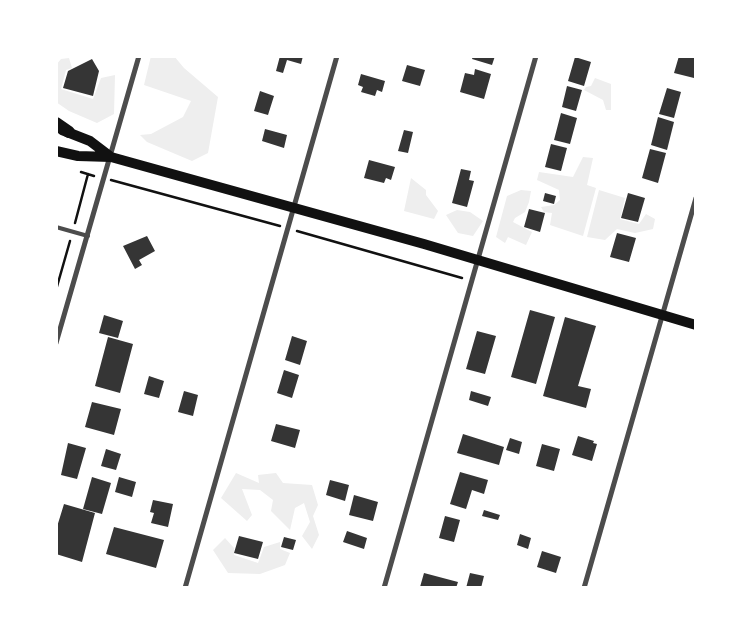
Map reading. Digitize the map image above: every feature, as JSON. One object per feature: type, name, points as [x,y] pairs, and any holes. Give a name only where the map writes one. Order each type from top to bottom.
[{"type":"main road","points":[[56,123],[69,132]]},
{"type":"main road","points":[[56,128],[90,141],[111,157]]},
{"type":"main road","points":[[56,151],[78,156],[111,157],[664,313],[696,325]]},
{"type":"street","points":[[56,343],[139,56]]},
{"type":"street","points":[[185,588],[337,56]]},
{"type":"street","points":[[384,588],[479,261],[536,56]]},
{"type":"street","points":[[584,588],[696,198]]},
{"type":"lane","points":[[56,227],[88,236]]},
{"type":"shaded area","points":[[151,56],[174,56],[184,68],[218,97],[208,153],[192,161],[147,142],[140,135],[151,134],[183,117],[191,101],[144,85]]},
{"type":"shaded area","points":[[69,58],[72,68],[66,70],[61,89],[93,99],[101,78],[115,75],[114,114],[97,123],[69,111],[56,102],[56,65],[61,59]]},
{"type":"shaded area","points":[[595,78],[611,84],[611,110],[606,110],[603,100],[584,90],[586,87],[591,86]]},
{"type":"shaded area","points":[[583,157],[593,158],[587,185],[596,188],[583,236],[550,225],[552,213],[544,212],[541,207],[554,205],[560,200],[559,190],[537,180],[539,172],[573,177]]},
{"type":"shaded area","points":[[411,178],[426,190],[426,195],[438,211],[434,219],[404,211]]},
{"type":"shaded area","points":[[521,190],[531,191],[529,202],[525,212],[515,218],[513,222],[532,232],[526,245],[508,237],[505,243],[496,237],[507,196]]},
{"type":"shaded area","points":[[599,190],[625,198],[620,219],[639,224],[646,214],[655,219],[653,229],[635,233],[617,229],[605,240],[587,237]]},
{"type":"shaded area","points":[[457,210],[470,212],[483,221],[473,236],[458,233],[446,215]]},
{"type":"shaded area","points":[[236,473],[259,483],[258,475],[276,473],[283,483],[312,485],[318,505],[313,516],[319,535],[312,549],[302,536],[310,522],[304,503],[295,508],[290,530],[271,511],[273,500],[260,490],[242,489],[252,515],[247,521],[221,498]]},
{"type":"shaded area","points":[[225,538],[234,548],[234,555],[258,563],[264,547],[280,542],[280,549],[290,553],[285,565],[260,574],[228,573],[213,550]]},
{"type":"building","points":[[280,56],[303,56],[301,64],[287,60],[283,73],[276,71]]},
{"type":"building","points":[[473,56],[495,56],[492,65],[472,59]]},
{"type":"building","points":[[679,56],[696,58],[694,78],[674,73]]},
{"type":"building","points":[[575,57],[591,62],[584,86],[568,81]]},
{"type":"building","points":[[92,59],[99,71],[93,96],[63,88],[68,71]]},
{"type":"building","points":[[407,65],[425,70],[420,86],[402,81]]},
{"type":"building","points":[[475,69],[491,74],[484,99],[460,92],[465,73],[474,75]]},
{"type":"building","points":[[361,74],[385,81],[382,92],[377,90],[375,96],[361,92],[363,87],[358,85]]},
{"type":"building","points":[[567,86],[582,90],[576,111],[562,107]]},
{"type":"building","points":[[667,88],[681,92],[674,118],[659,114]]},
{"type":"building","points":[[260,91],[274,96],[268,115],[254,111]]},
{"type":"building","points":[[561,113],[577,118],[570,144],[554,140]]},
{"type":"building","points":[[658,117],[674,122],[667,150],[651,145]]},
{"type":"building","points":[[265,129],[287,135],[284,148],[262,141]]},
{"type":"building","points":[[404,130],[413,132],[408,153],[398,151]]},
{"type":"building","points":[[551,144],[567,148],[561,171],[545,167]]},
{"type":"building","points":[[650,149],[666,153],[658,183],[642,178]]},
{"type":"building","points":[[369,160],[395,167],[391,180],[386,178],[384,183],[364,178]]},
{"type":"building","points":[[461,169],[471,171],[469,180],[474,181],[467,207],[452,203]]},
{"type":"building","points":[[545,193],[556,196],[554,204],[543,201]]},
{"type":"building","points":[[628,193],[645,198],[638,222],[621,218]]},
{"type":"building","points":[[529,209],[545,213],[540,232],[524,227]]},
{"type":"building","points":[[617,233],[636,238],[629,262],[610,257]]},
{"type":"building","points":[[147,236],[155,251],[139,260],[142,265],[135,269],[123,246]]},
{"type":"building","points":[[530,310],[555,317],[536,384],[511,377]]},
{"type":"building","points":[[104,315],[123,321],[118,338],[99,333]]},
{"type":"building","points":[[565,317],[596,326],[578,386],[591,389],[586,408],[543,396]]},
{"type":"building","points":[[477,331],[496,336],[485,374],[466,369]]},
{"type":"building","points":[[292,336],[307,341],[300,365],[285,360]]},
{"type":"building","points":[[108,337],[133,344],[120,393],[95,386]]},
{"type":"building","points":[[284,370],[299,375],[292,398],[277,393]]},
{"type":"building","points":[[149,376],[164,381],[159,398],[144,394]]},
{"type":"building","points":[[184,391],[198,395],[193,416],[178,412]]},
{"type":"building","points":[[471,391],[491,397],[488,406],[469,400]]},
{"type":"building","points":[[92,402],[121,409],[114,435],[85,427]]},
{"type":"building","points":[[276,424],[300,430],[295,448],[271,441]]},
{"type":"building","points":[[463,434],[504,447],[499,465],[457,453]]},
{"type":"building","points":[[578,436],[594,441],[593,443],[597,444],[592,461],[572,455]]},
{"type":"building","points":[[510,438],[522,442],[519,454],[506,450]]},
{"type":"building","points":[[68,443],[86,448],[77,479],[61,475]]},
{"type":"building","points":[[542,444],[560,449],[554,471],[536,466]]},
{"type":"building","points":[[106,449],[121,454],[116,470],[101,466]]},
{"type":"building","points":[[460,472],[488,480],[484,494],[472,490],[466,509],[450,504]]},
{"type":"building","points":[[92,477],[111,483],[102,514],[83,509]]},
{"type":"building","points":[[119,477],[136,482],[132,497],[115,492]]},
{"type":"building","points":[[330,480],[349,485],[345,501],[326,495]]},
{"type":"building","points":[[354,495],[378,502],[373,521],[349,515]]},
{"type":"building","points":[[153,500],[173,504],[168,527],[151,523],[154,513],[150,512]]},
{"type":"building","points":[[64,504],[95,513],[82,562],[56,554],[56,530]]},
{"type":"building","points":[[484,510],[500,515],[498,520],[482,516]]},
{"type":"building","points":[[445,516],[460,520],[454,542],[439,538]]},
{"type":"building","points":[[114,527],[164,540],[156,568],[106,554]]},
{"type":"building","points":[[347,531],[367,538],[364,549],[343,542]]},
{"type":"building","points":[[520,534],[531,538],[528,549],[517,545]]},
{"type":"building","points":[[239,536],[263,542],[258,559],[234,553]]},
{"type":"building","points":[[284,537],[296,540],[293,550],[281,547]]},
{"type":"building","points":[[542,551],[561,557],[556,573],[537,567]]},
{"type":"building","points":[[424,573],[458,582],[456,588],[420,587]]},
{"type":"building","points":[[470,573],[484,576],[481,588],[466,588]]}]
